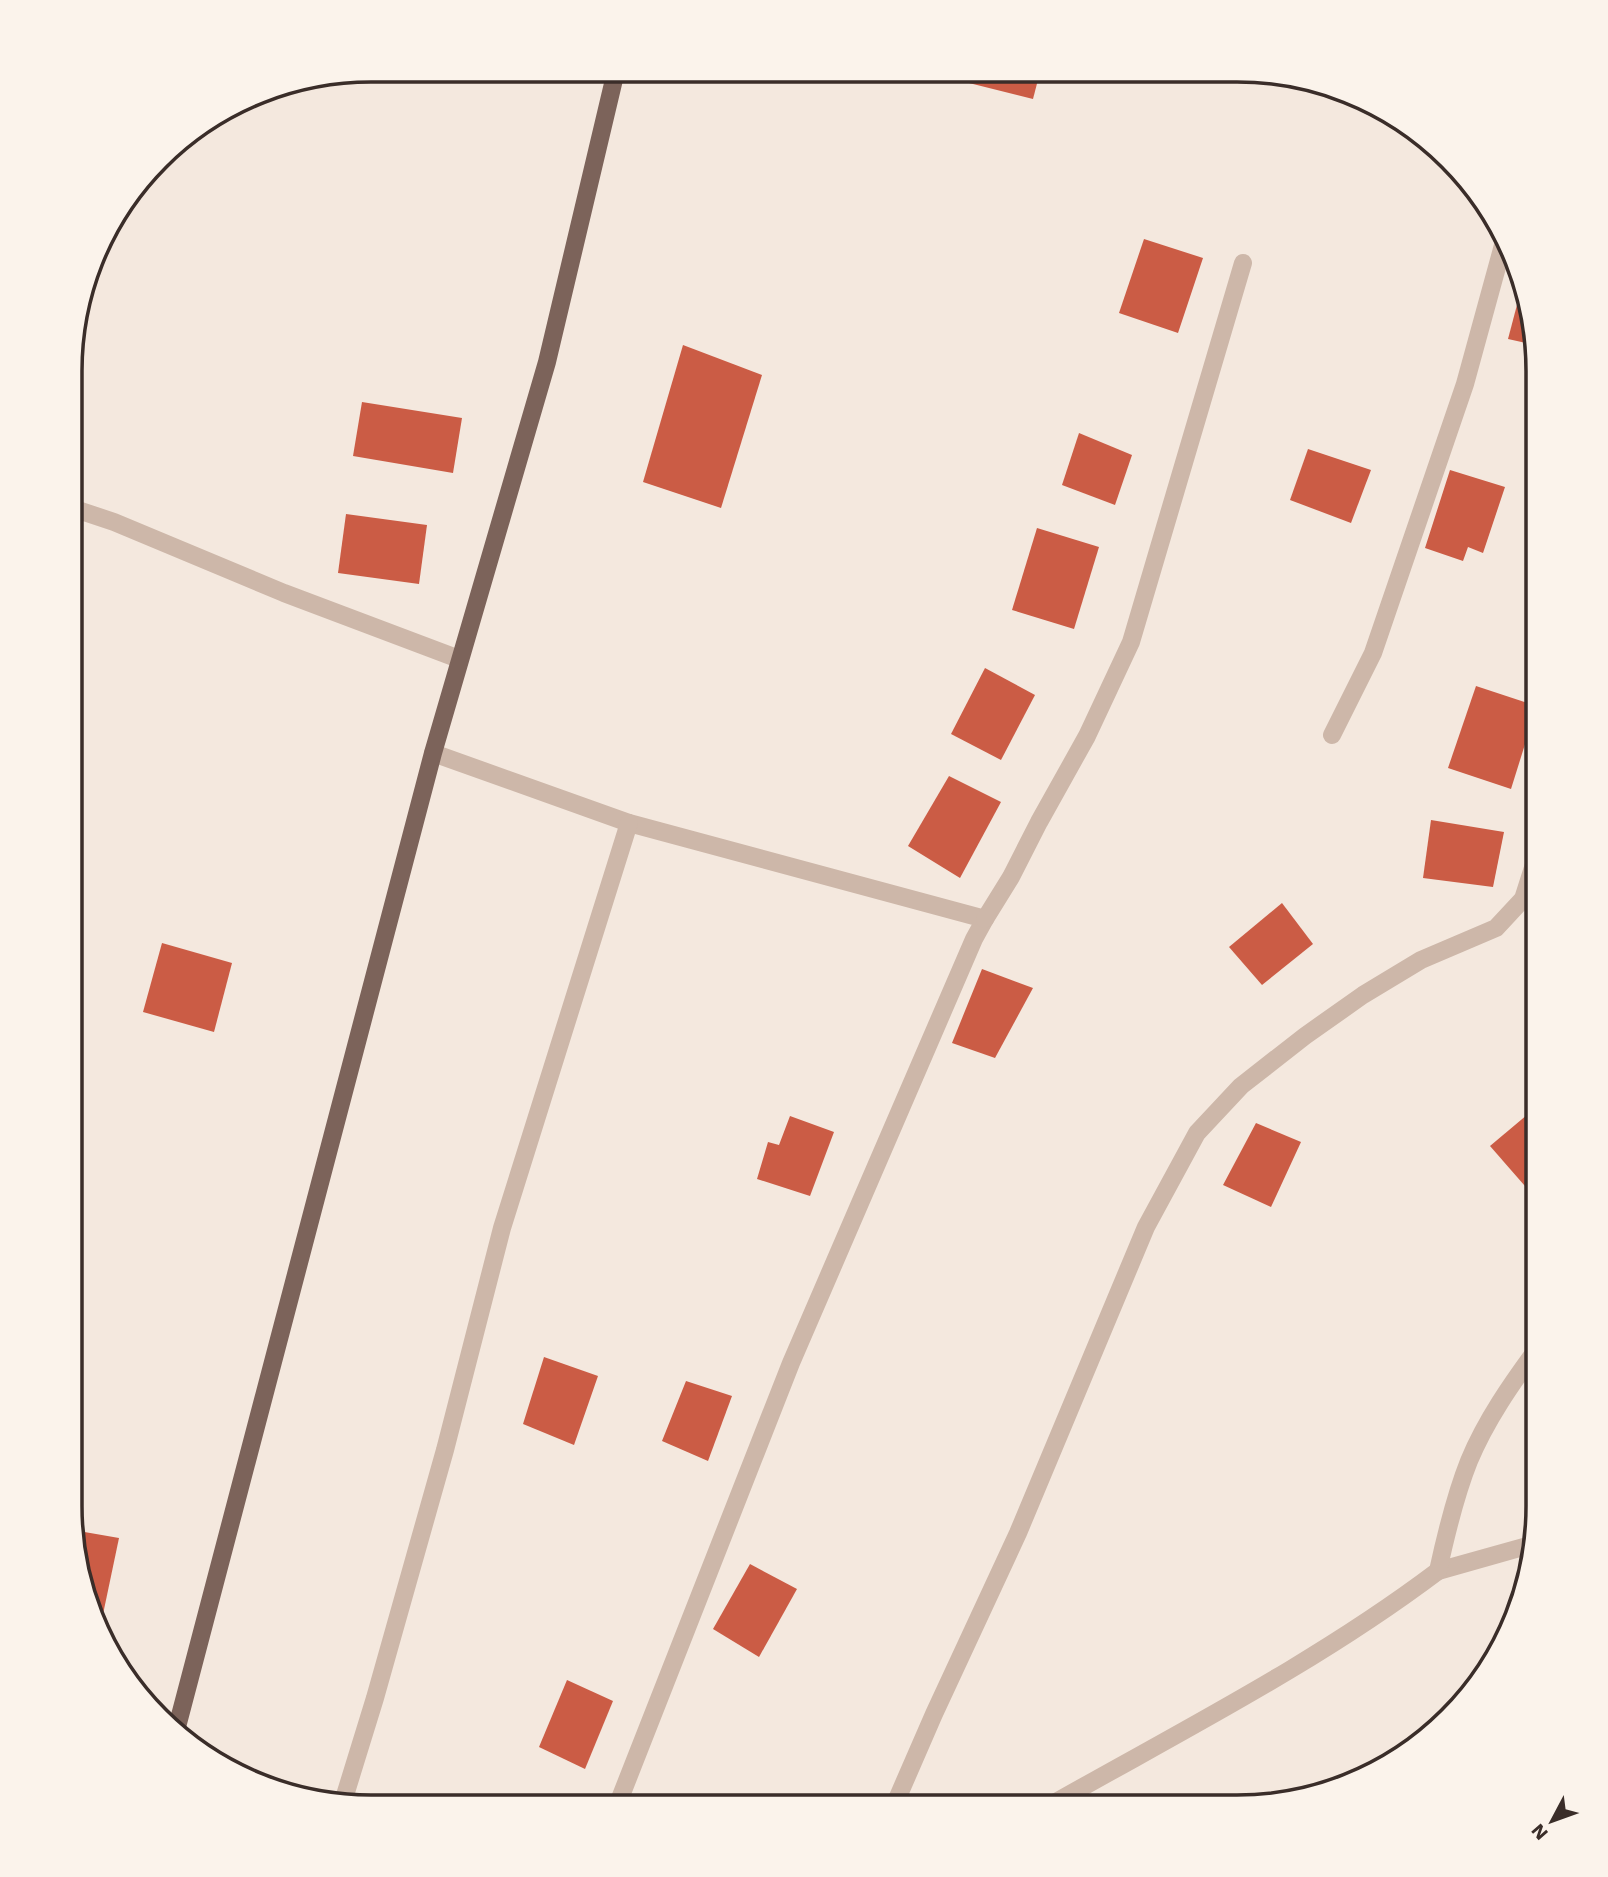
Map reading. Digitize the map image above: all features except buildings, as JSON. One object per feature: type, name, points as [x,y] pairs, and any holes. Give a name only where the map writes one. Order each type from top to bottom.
[{"type":"main road","points":[[179,1721],[433,753],[547,362],[613,82]]},
{"type":"street","points":[[1332,735],[1373,653],[1465,383],[1501,253]]},
{"type":"street","points":[[621,1795],[790,1363],[974,939],[1012,877],[1039,821],[1087,736],[1131,642],[1243,263]]},
{"type":"street","points":[[82,511],[114,522],[284,593],[459,659]]},
{"type":"street","points":[[433,753],[629,823],[985,919]]},
{"type":"street","points":[[346,1793],[376,1698],[441,1463],[502,1228],[629,823]]},
{"type":"street","points":[[899,1795],[1024,1520],[1146,1227],[1197,1133],[1241,1086],[1306,1036],[1363,995],[1421,960],[1496,928],[1523,899],[1526,890]]},
{"type":"street","points":[[1438,1571],[1449,1523],[1470,1460],[1508,1388],[1526,1364]]},
{"type":"street","points":[[1069,1795],[1309,1660],[1438,1571],[1522,1547]]}]
